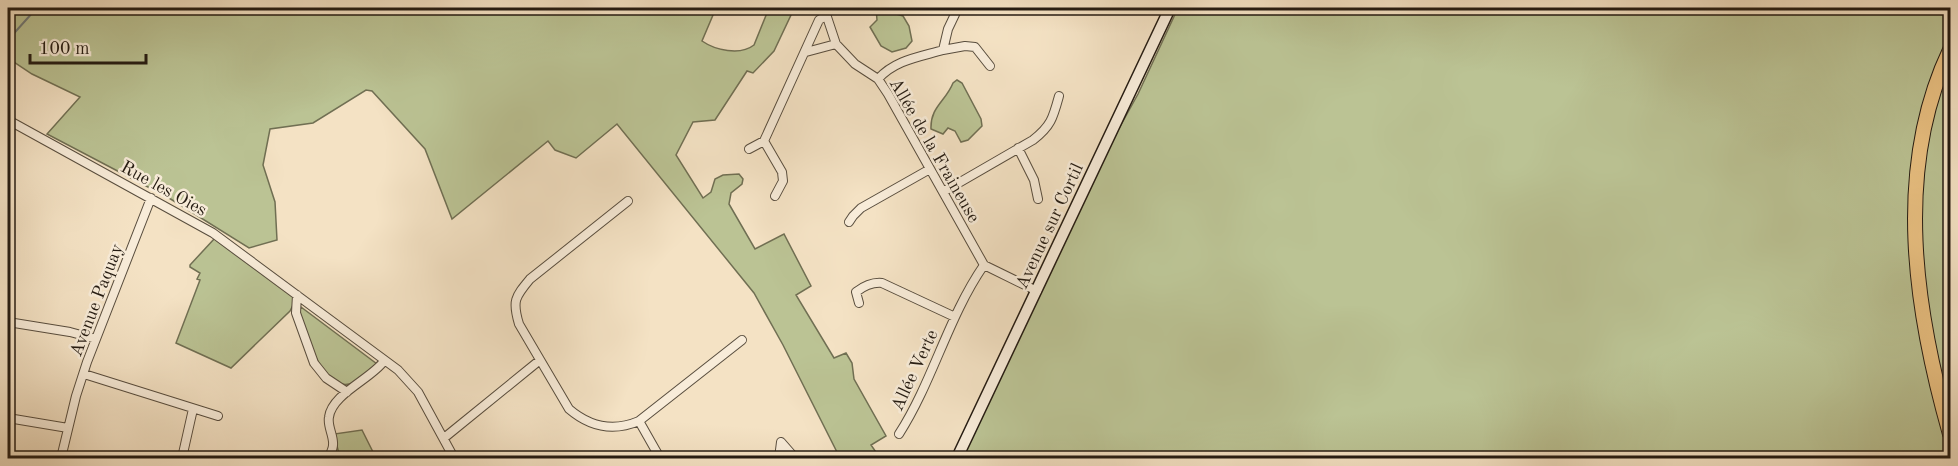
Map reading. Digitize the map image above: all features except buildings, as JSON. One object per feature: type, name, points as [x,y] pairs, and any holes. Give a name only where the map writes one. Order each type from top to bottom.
[{"type":"highway","points":[[1950,50],[1925,118],[1917,162],[1915,200],[1917,259],[1923,306],[1934,369],[1950,434]]},
{"type":"main road","name":"Avenue sur Cortil","points":[[957,459],[1170,8]]},
{"type":"street","name":"Allée de la Fraineuse","points":[[824,8],[836,44],[850,59],[878,79],[984,266]]},
{"type":"street","points":[[943,50],[948,29],[958,8]]},
{"type":"street","points":[[749,149],[764,141],[819,20],[826,16]]},
{"type":"street","points":[[806,52],[836,44]]},
{"type":"street","points":[[878,79],[886,70],[898,63],[965,46],[975,47],[990,66]]},
{"type":"street","points":[[943,192],[1045,131],[1052,121],[1059,96]]},
{"type":"street","name":"Rue les Oies","points":[[8,120],[215,234],[398,370],[418,392],[454,459]]},
{"type":"street","points":[[764,141],[782,172],[783,182],[775,196]]},
{"type":"street","points":[[1018,148],[1034,180],[1038,199]]},
{"type":"street","points":[[849,222],[861,208],[930,169]]},
{"type":"street","name":"Avenue Paquay","points":[[151,198],[84,374],[218,416]]},
{"type":"street","points":[[628,201],[530,279],[517,295],[515,310],[519,324],[569,409],[580,419],[599,427],[628,425],[639,421],[742,340]]},
{"type":"street","points":[[984,266],[1037,291]]},
{"type":"street","name":"Allée Verte","points":[[898,434],[909,418],[955,317],[984,266]]},
{"type":"street","name":"Allée Verte","points":[[859,303],[856,292],[870,284],[882,283],[955,317]]},
{"type":"street","points":[[297,295],[296,313],[314,363],[326,378],[347,392]]},
{"type":"street","points":[[8,322],[70,332],[96,339]]},
{"type":"street","points":[[444,438],[540,360]]},
{"type":"street","points":[[329,459],[334,444],[329,416],[347,392],[379,368],[384,361]]},
{"type":"street","points":[[61,459],[76,396],[84,374]]},
{"type":"street","points":[[182,459],[193,409]]},
{"type":"street","points":[[8,418],[68,428]]},
{"type":"street","points":[[639,421],[660,459]]},
{"type":"street","points":[[778,459],[782,442],[795,459]]},
{"type":"green space","points":[[8,8],[716,8],[702,41],[720,49],[735,51],[754,45],[769,8],[786,8],[791,15],[774,51],[753,73],[747,71],[715,120],[693,122],[676,155],[703,198],[711,192],[715,179],[723,175],[739,174],[743,179],[742,184],[731,193],[729,204],[755,249],[784,234],[811,286],[796,295],[834,358],[846,353],[852,363],[854,379],[886,436],[871,445],[880,458],[840,458],[754,293],[617,124],[576,158],[555,150],[548,141],[452,219],[425,149],[372,91],[366,90],[313,123],[270,129],[263,165],[275,202],[277,240],[249,248],[169,198],[47,134],[80,97],[32,74],[8,58]]},
{"type":"green space","points":[[876,8],[896,8],[896,14],[903,16],[909,26],[912,41],[906,48],[892,52],[881,46],[870,27],[877,20]]},
{"type":"green space","points":[[1178,8],[1950,8],[1950,458],[962,458],[1106,152],[1138,94]]},
{"type":"green space","points":[[957,80],[962,83],[981,119],[982,126],[968,140],[961,142],[955,131],[948,128],[943,134],[931,129],[933,115]]},
{"type":"green space","points":[[215,238],[296,299],[290,311],[231,368],[176,343],[200,280],[197,279],[200,273],[190,265]]},
{"type":"green space","points":[[301,307],[377,364],[359,380],[347,385],[336,382],[326,374],[318,362],[298,311]]},
{"type":"green space","points":[[362,430],[376,458],[340,458],[334,434]]},
{"type":"waterway","points":[[8,40],[34,11],[42,8]]}]
